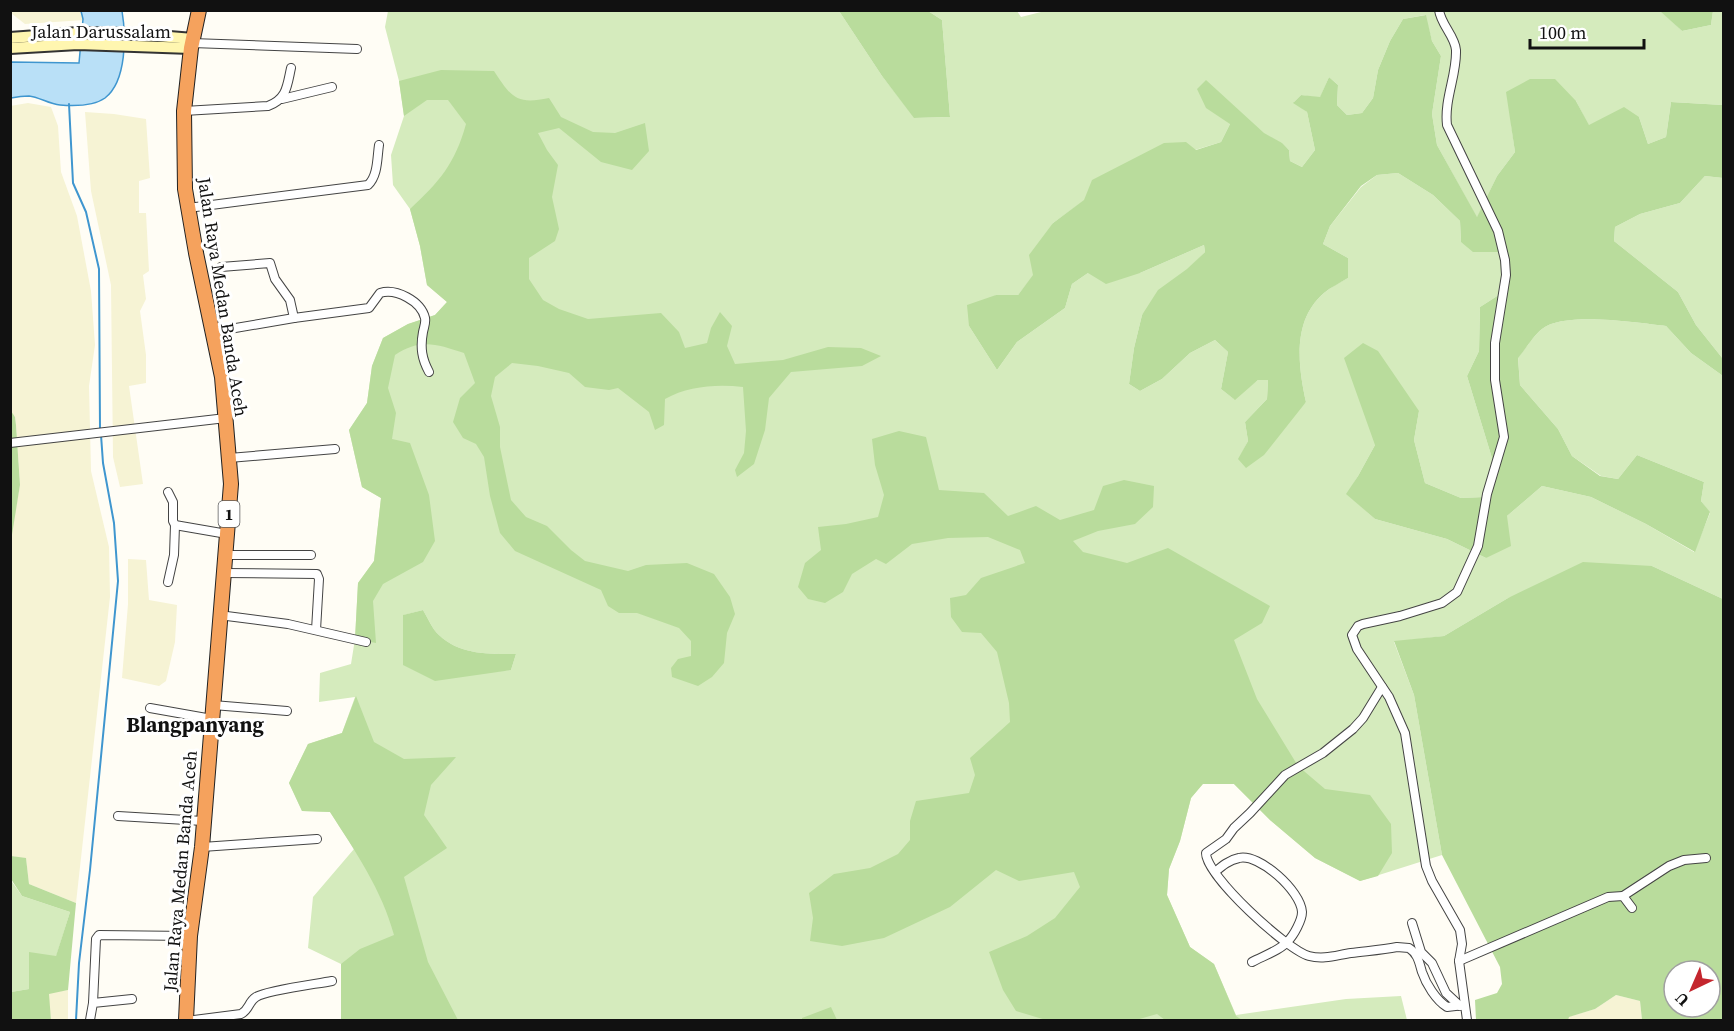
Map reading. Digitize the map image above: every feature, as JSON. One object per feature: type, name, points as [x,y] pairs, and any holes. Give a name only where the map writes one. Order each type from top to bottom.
[{"type":"highway","name":"Jalan Raya Medan Banda Aceh","points":[[186,1020],[190,936],[202,847],[231,484],[222,377],[188,208],[183,151],[184,111],[192,43],[199,10]]},
{"type":"street","points":[[1439,10],[1442,23],[1453,40],[1456,51],[1446,111],[1447,125],[1498,231],[1505,260],[1506,275],[1495,343],[1495,381],[1504,437],[1487,494],[1478,546],[1457,592],[1442,603],[1358,626],[1352,635],[1357,649],[1382,687],[1405,733],[1426,866],[1461,934],[1459,961],[1462,1005],[1467,1020]]},
{"type":"street","name":"Jalan Darussalam","points":[[10,48],[134,34],[192,43]]},
{"type":"street","name":"Jalan Darussalam","points":[[10,38],[78,39],[133,46],[192,43]]},
{"type":"street","points":[[192,43],[357,49]]},
{"type":"street","points":[[282,99],[291,68]]},
{"type":"street","points":[[184,111],[268,106],[282,99],[332,87]]},
{"type":"street","points":[[188,208],[368,185],[373,181],[379,145]]},
{"type":"street","points":[[221,267],[270,263],[275,279],[290,300],[294,318]]},
{"type":"street","points":[[212,332],[369,308],[384,291],[400,294],[416,305],[424,317],[421,351],[423,362],[429,372]]},
{"type":"street","points":[[10,443],[226,418]]},
{"type":"street","points":[[229,459],[335,449]]},
{"type":"street","points":[[168,492],[173,502],[175,525],[174,555],[168,582]]},
{"type":"street","points":[[175,525],[227,534]]},
{"type":"street","points":[[225,555],[311,555]]},
{"type":"street","points":[[224,573],[317,574],[320,579],[316,630]]},
{"type":"street","points":[[219,615],[263,619],[366,642]]},
{"type":"street","points":[[1382,687],[1363,718],[1353,729],[1323,753],[1285,775],[1226,839],[1206,853],[1207,860],[1232,894],[1298,952],[1319,958],[1397,947],[1409,948],[1418,957],[1425,980],[1440,1002],[1447,1007],[1462,1005]]},
{"type":"street","points":[[213,705],[287,711]]},
{"type":"street","points":[[150,708],[212,719]]},
{"type":"street","points":[[118,816],[203,821]]},
{"type":"street","points":[[202,847],[317,839]]},
{"type":"street","points":[[1215,872],[1240,857],[1250,859],[1261,864],[1288,885],[1296,897],[1302,914],[1287,942],[1252,962]]},
{"type":"street","points":[[1459,961],[1608,897],[1623,896],[1676,862],[1706,858]]},
{"type":"street","points":[[1623,896],[1632,909]]},
{"type":"street","points":[[1412,923],[1421,952],[1430,961],[1446,993],[1462,1005]]},
{"type":"street","points":[[90,1020],[96,939],[99,935],[190,936]]},
{"type":"street","points":[[194,1020],[241,1014],[247,1010],[253,1000],[263,994],[332,981]]},
{"type":"street","points":[[93,1003],[132,999]]},
{"type":"shaded area","points":[[10,11],[81,11],[84,20],[25,24]]},
{"type":"shaded area","points":[[28,103],[51,107],[58,126],[61,172],[77,216],[91,291],[95,345],[89,386],[91,471],[109,547],[110,597],[76,903],[29,884],[26,859],[11,856],[10,541],[20,485],[15,417],[10,411],[10,106]]},
{"type":"shaded area","points":[[85,112],[146,119],[150,178],[139,181],[139,213],[146,213],[149,271],[143,275],[146,299],[140,311],[146,355],[146,383],[129,386],[143,484],[120,487],[113,457],[111,285],[91,191]]},
{"type":"shaded area","points":[[128,559],[146,560],[149,600],[177,605],[175,642],[166,681],[159,686],[122,678],[128,604]]},
{"type":"shaded area","points":[[68,990],[68,1020],[51,1020],[48,993]]},
{"type":"shaded area","points":[[1616,995],[1640,1001],[1642,1020],[1568,1020],[1568,1017],[1595,1009]]},
{"type":"green space","points":[[1049,10],[1660,10],[1682,31],[1711,25],[1713,11],[1723,11],[1723,105],[1671,102],[1666,137],[1648,144],[1639,117],[1589,126],[1576,101],[1511,123],[1515,152],[1497,176],[1477,218],[1437,145],[1432,114],[1441,56],[1432,41],[1425,15],[1403,19],[1390,41],[1378,70],[1373,98],[1362,113],[1347,115],[1337,105],[1338,85],[1329,77],[1320,98],[1301,95],[1294,102],[1307,112],[1315,150],[1302,167],[1290,161],[1289,150],[1276,140],[1230,124],[1221,142],[1195,150],[1085,200],[1053,223],[1034,275],[1018,295],[996,295],[969,326],[997,370],[1017,342],[1065,308],[1072,284],[1088,273],[1140,273],[1204,245],[1205,252],[1142,315],[1129,384],[1140,391],[1162,379],[1190,353],[1215,340],[1228,352],[1221,389],[1234,399],[1258,380],[1268,380],[1267,399],[1245,422],[1248,441],[1239,459],[1306,402],[1300,359],[1302,330],[1314,304],[1324,293],[1348,278],[1348,258],[1323,244],[1330,226],[1361,187],[1377,175],[1398,173],[1433,195],[1460,221],[1461,242],[1505,252],[1505,291],[1480,307],[1479,351],[1467,376],[1495,468],[1484,497],[1461,498],[1425,483],[1414,440],[1419,411],[1375,445],[1347,494],[1375,519],[1447,539],[1486,558],[1507,516],[1542,486],[1591,497],[1646,524],[1694,552],[1710,513],[1701,501],[1704,482],[1637,455],[1618,479],[1601,476],[1572,456],[1558,429],[1520,385],[1518,357],[1542,329],[1553,324],[1584,319],[1666,326],[1691,353],[1723,376],[1723,599],[1652,566],[1508,598],[1444,636],[1394,642],[1414,695],[1442,855],[1360,881],[1315,858],[1270,820],[1234,784],[1203,783],[1191,798],[1180,841],[1169,869],[1167,895],[1190,947],[1214,964],[1236,1015],[1346,999],[1401,996],[1407,1020],[341,1020],[341,964],[308,948],[313,897],[354,849],[330,812],[302,811],[289,783],[308,744],[342,733],[355,697],[319,702],[320,673],[351,664],[355,639],[358,583],[374,561],[381,498],[362,487],[349,430],[367,403],[372,366],[383,338],[408,324],[435,315],[447,302],[427,285],[410,209],[393,185],[391,155],[404,116],[399,81],[385,27],[388,11],[839,11],[882,76],[915,118],[950,117],[942,20],[928,11],[1017,11],[1021,17]],"holes":[[[423,610],[432,627],[447,642],[475,652],[516,654],[511,670],[472,674],[404,615]]]},
{"type":"green space","points":[[839,11],[928,11],[942,20],[950,117],[914,118],[882,76]]},
{"type":"green space","points":[[1660,11],[1713,11],[1711,25],[1682,31]]},
{"type":"green space","points":[[1426,15],[1432,41],[1441,56],[1432,114],[1437,145],[1477,217],[1497,176],[1515,152],[1506,92],[1530,79],[1555,79],[1576,101],[1589,125],[1624,107],[1639,117],[1648,144],[1666,137],[1671,102],[1723,105],[1723,178],[1705,176],[1680,203],[1640,214],[1615,227],[1614,241],[1678,292],[1696,325],[1723,359],[1723,376],[1691,353],[1666,326],[1621,321],[1584,319],[1553,324],[1542,329],[1518,358],[1520,385],[1558,429],[1572,456],[1600,476],[1618,479],[1637,455],[1704,482],[1701,501],[1710,512],[1695,552],[1646,524],[1591,497],[1542,486],[1507,516],[1511,546],[1486,558],[1447,539],[1375,519],[1346,494],[1375,445],[1344,358],[1363,343],[1378,351],[1419,411],[1414,440],[1425,483],[1461,498],[1484,497],[1495,468],[1467,376],[1479,351],[1480,307],[1505,291],[1504,252],[1473,252],[1461,242],[1460,221],[1433,195],[1398,173],[1377,175],[1361,186],[1330,226],[1323,244],[1348,258],[1348,278],[1324,293],[1314,304],[1302,330],[1300,359],[1306,402],[1264,455],[1246,468],[1238,459],[1248,441],[1245,422],[1267,399],[1268,380],[1258,380],[1235,400],[1221,389],[1228,352],[1215,340],[1190,353],[1162,379],[1140,391],[1129,384],[1142,315],[1158,290],[1187,269],[1205,252],[1204,245],[1140,273],[1106,284],[1088,273],[1072,284],[1065,308],[1017,342],[997,370],[969,326],[967,305],[996,295],[1018,295],[1033,275],[1029,255],[1053,223],[1084,200],[1092,180],[1164,143],[1186,142],[1196,150],[1221,142],[1230,124],[1206,108],[1197,89],[1206,80],[1264,133],[1282,143],[1289,150],[1290,161],[1302,167],[1315,150],[1307,112],[1293,103],[1301,95],[1320,97],[1329,77],[1338,85],[1337,105],[1347,115],[1362,113],[1373,98],[1378,70],[1390,41],[1403,19]]},
{"type":"green space","points":[[441,70],[494,71],[510,93],[516,97],[529,100],[549,98],[561,117],[593,132],[615,133],[645,123],[649,151],[632,170],[601,162],[559,128],[538,133],[558,165],[552,197],[559,229],[555,241],[529,258],[529,279],[543,300],[559,309],[588,319],[661,313],[679,332],[685,348],[707,343],[711,328],[720,312],[732,326],[727,346],[735,364],[783,360],[828,347],[861,348],[881,356],[862,366],[791,372],[769,398],[765,430],[754,464],[737,477],[735,470],[744,453],[746,431],[743,387],[703,387],[683,391],[665,399],[664,425],[655,430],[649,412],[618,388],[609,390],[585,387],[569,373],[512,363],[495,377],[491,396],[500,427],[500,447],[511,500],[526,517],[547,526],[585,561],[628,571],[646,565],[687,563],[714,574],[730,597],[735,614],[727,633],[724,663],[712,677],[698,686],[672,677],[671,668],[678,659],[691,656],[691,641],[679,628],[637,613],[619,613],[608,606],[601,590],[515,551],[500,533],[490,496],[484,457],[476,444],[463,438],[453,422],[460,398],[475,383],[464,353],[437,345],[413,346],[395,355],[388,388],[396,413],[392,439],[410,443],[429,495],[435,541],[423,562],[383,584],[373,601],[376,643],[355,639],[358,583],[374,561],[381,498],[362,487],[349,430],[367,403],[372,366],[383,338],[408,324],[435,315],[447,302],[427,285],[410,209],[445,171],[457,150],[466,124],[448,100],[427,100],[404,116],[399,81]]},
{"type":"green space","points":[[1705,176],[1723,178],[1723,359],[1696,325],[1678,292],[1614,241],[1615,227],[1640,214],[1680,203]]},
{"type":"green space","points":[[11,411],[16,425],[20,485],[11,541]]},
{"type":"green space","points":[[899,431],[926,437],[939,490],[984,493],[1008,516],[1036,506],[1060,520],[1094,510],[1103,486],[1124,480],[1154,486],[1153,507],[1135,524],[1098,531],[1073,541],[1083,552],[1127,563],[1168,548],[1270,606],[1262,623],[1234,640],[1257,699],[1298,766],[1325,789],[1370,795],[1391,824],[1392,853],[1378,876],[1360,881],[1315,858],[1270,820],[1234,784],[1203,784],[1191,798],[1180,841],[1169,869],[1167,895],[1190,947],[1214,964],[1236,1016],[1242,1020],[1165,1020],[1157,1014],[1136,1020],[1046,1020],[1016,1011],[1003,990],[989,952],[1027,936],[1055,918],[1080,887],[1074,872],[1019,881],[996,870],[950,907],[884,938],[842,946],[810,941],[813,918],[809,893],[834,874],[870,868],[898,854],[910,840],[910,821],[916,801],[969,793],[975,775],[970,758],[1010,722],[1009,703],[997,652],[981,633],[962,632],[951,617],[950,598],[966,595],[981,578],[1025,563],[1020,550],[988,537],[948,538],[912,544],[886,564],[876,559],[852,574],[843,592],[825,603],[808,599],[798,587],[805,563],[821,550],[818,527],[878,517],[884,495],[875,465],[872,439]]},
{"type":"green space","points":[[1583,562],[1652,566],[1723,599],[1723,1020],[1642,1020],[1640,1001],[1616,995],[1595,1009],[1569,1017],[1568,1020],[1476,1020],[1475,1000],[1497,993],[1502,984],[1500,967],[1442,855],[1414,695],[1394,641],[1444,636],[1508,598]]},
{"type":"green space","points":[[423,610],[432,627],[447,642],[475,652],[516,654],[511,670],[435,681],[403,665],[403,615]]},
{"type":"green space","points":[[356,696],[374,742],[404,759],[456,757],[431,785],[424,815],[447,848],[404,877],[428,962],[458,1020],[341,1020],[341,964],[360,949],[394,935],[375,887],[330,812],[302,811],[289,783],[308,744],[342,733]]},
{"type":"green space","points":[[11,856],[26,858],[29,884],[76,903],[68,990],[49,994],[51,1020],[11,1020],[11,992],[29,989],[29,952],[56,956],[70,912],[22,896],[11,879]]},
{"type":"green space","points":[[10,879],[22,896],[70,912],[56,957],[29,989],[11,992]]},
{"type":"green space","points":[[831,1007],[837,1020],[802,1020],[802,1018]]},
{"type":"water","points":[[81,11],[122,11],[123,57],[118,81],[112,90],[100,101],[83,105],[56,104],[29,96],[11,98],[11,62],[79,63],[83,19]]},
{"type":"waterway","points":[[69,104],[73,183],[86,212],[99,269],[100,430]]},
{"type":"waterway","points":[[76,1020],[79,963],[118,581],[114,523],[103,463],[101,435]]},
{"type":"district","name":"Blangpanyang","points":[[195,724]]}]
